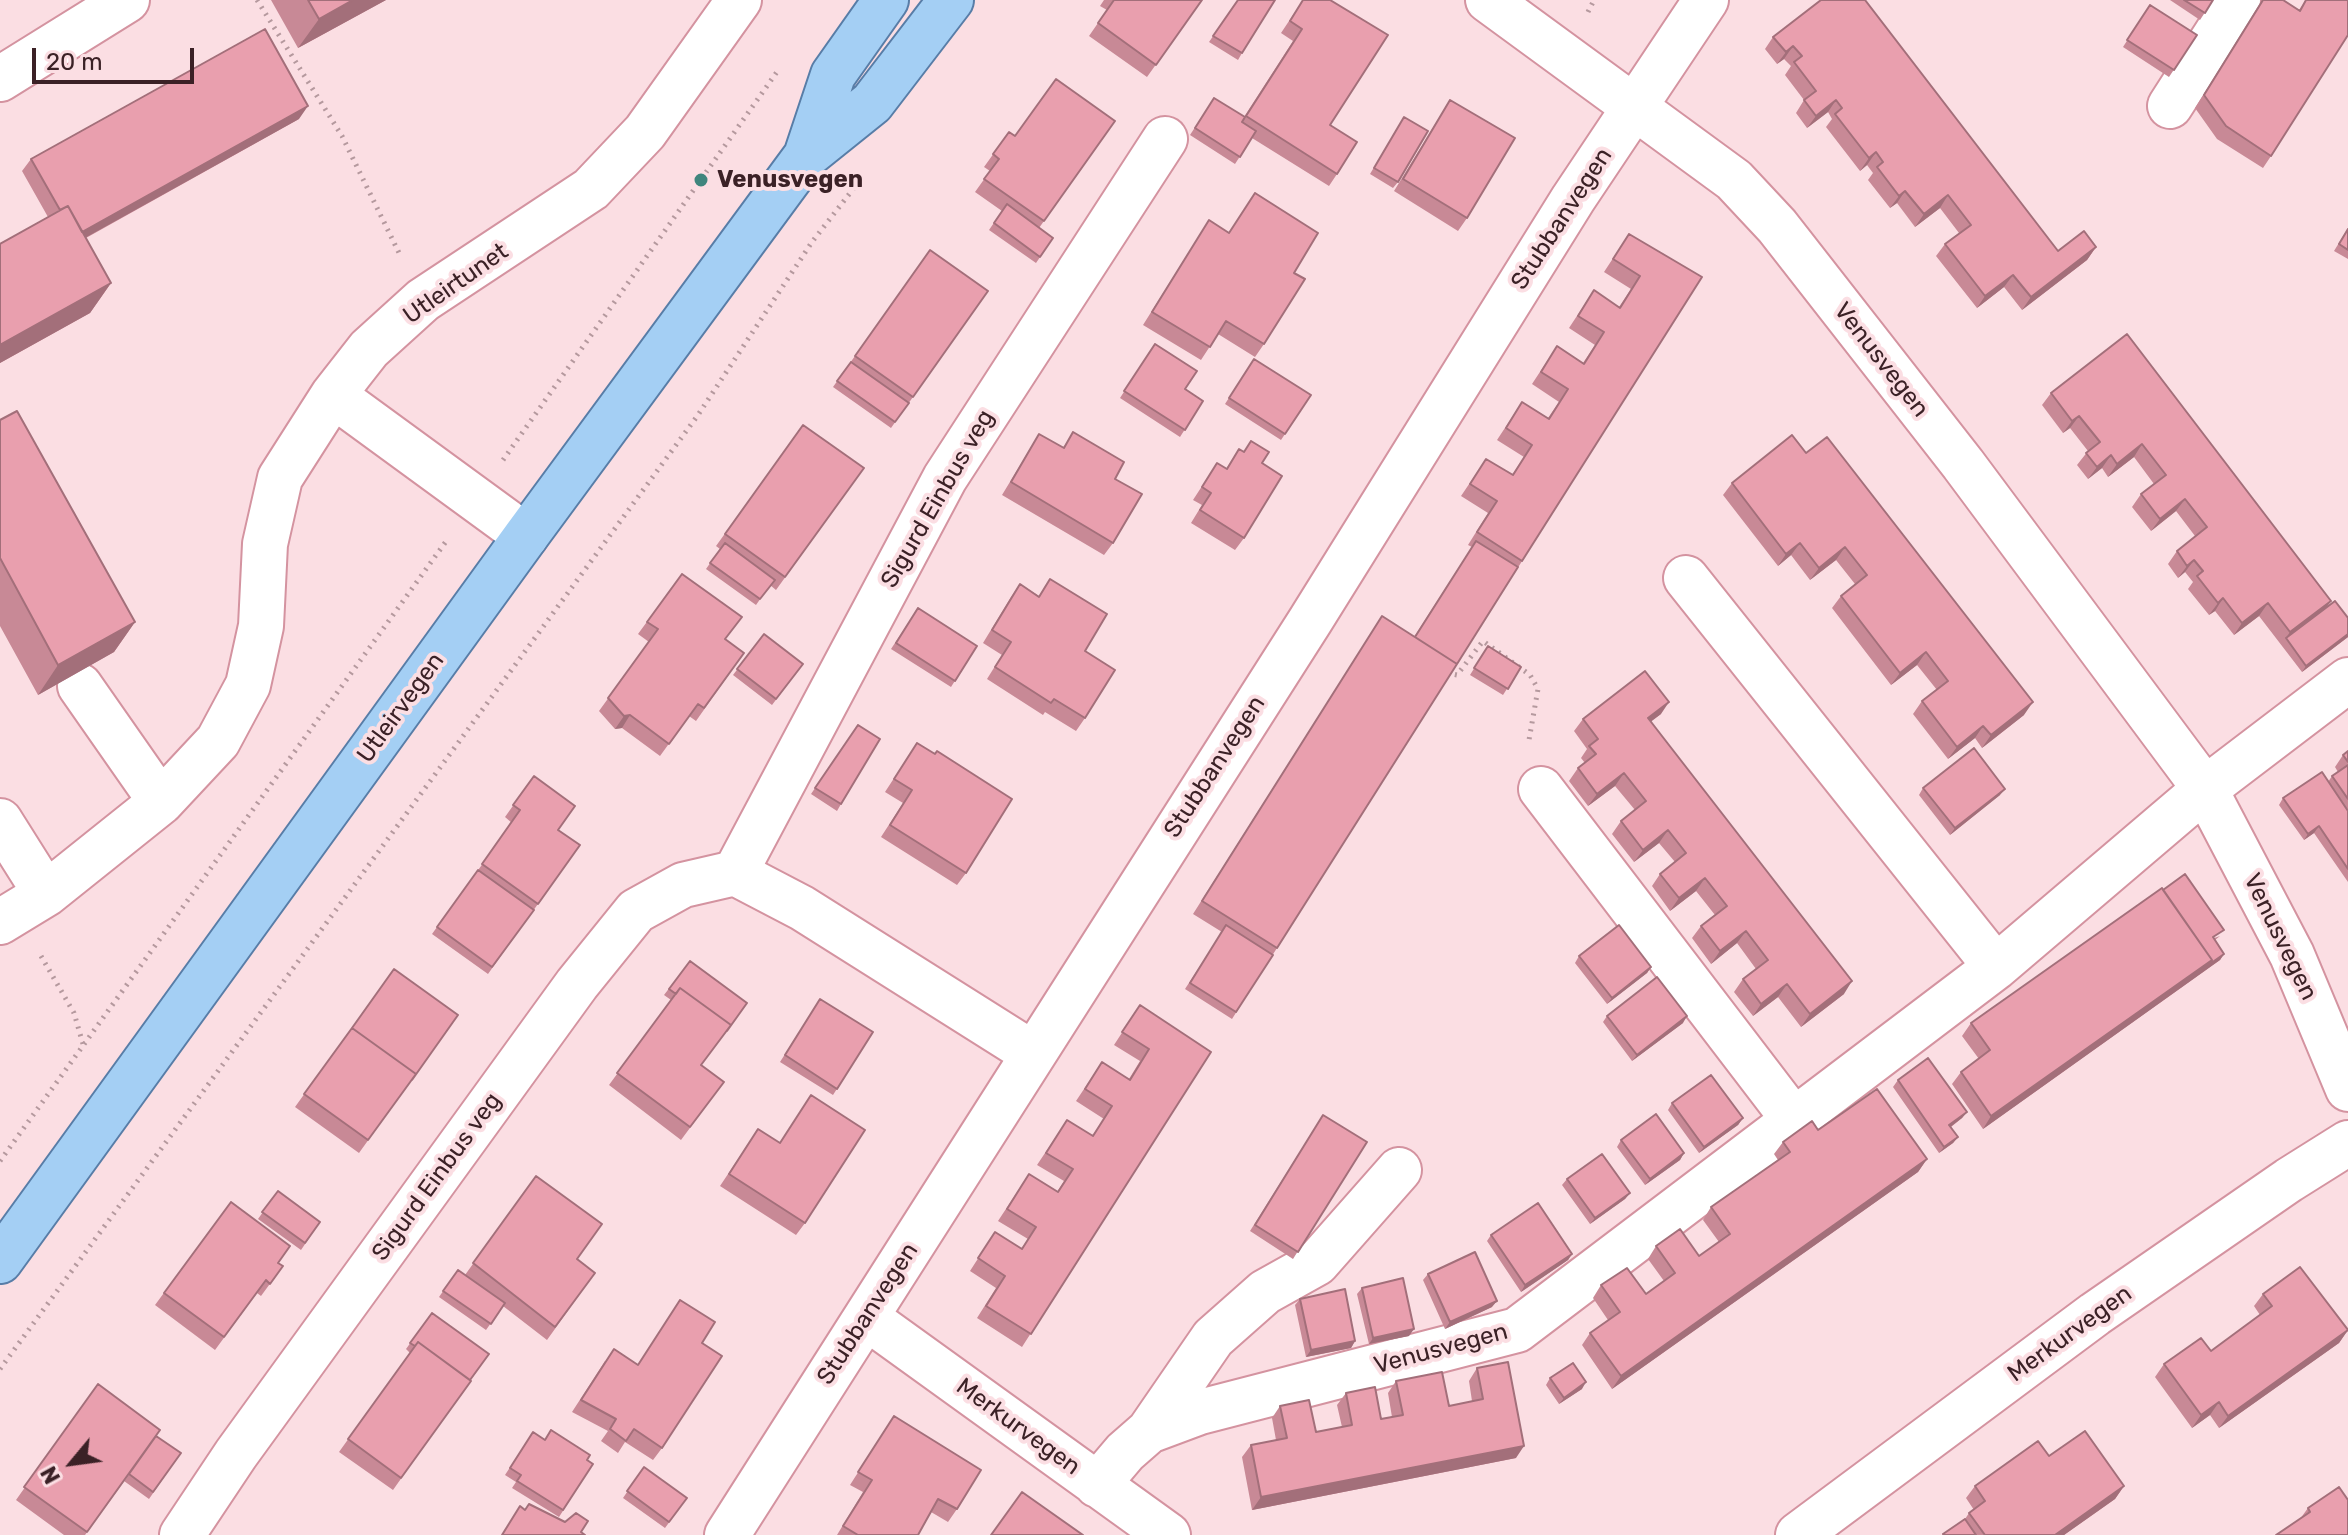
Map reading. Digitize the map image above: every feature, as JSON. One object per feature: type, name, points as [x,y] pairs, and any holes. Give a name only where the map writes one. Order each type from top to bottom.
[{"type":"main road","name":"Utleirvegen","points":[[806,156],[833,75],[886,0]]},
{"type":"main road","name":"Utleirvegen","points":[[0,1261],[806,156],[872,103],[951,0]]},
{"type":"street","points":[[0,79],[127,0]]},
{"type":"street","name":"Utleirtunet","points":[[20,909],[161,802],[218,741],[248,685],[261,626],[265,544],[280,478],[333,395],[369,349],[423,300],[591,189],[645,132],[739,0]]},
{"type":"street","name":"Venusvegen","points":[[1488,0],[1637,106],[1734,180],[1777,226],[1963,464],[2205,789],[2292,955],[2348,1089]]},
{"type":"street","name":"Stubbanvegen","points":[[727,1535],[1310,621],[1573,199],[1706,0]]},
{"type":"street","points":[[2170,106],[2238,0]]},
{"type":"street","name":"Sigurd Einbus veg","points":[[182,1535],[236,1454],[568,996],[636,911],[683,885],[735,873],[945,478],[1165,139]]},
{"type":"street","points":[[333,395],[526,536]]},
{"type":"street","points":[[1686,578],[1996,967]]},
{"type":"street","points":[[2205,789],[2348,680]]},
{"type":"street","points":[[80,686],[161,802]]},
{"type":"street","points":[[1541,789],[1794,1120]]},
{"type":"street","name":"Venusvegen","points":[[1097,1485],[1125,1452],[1149,1431],[1200,1412],[1517,1330],[1996,967],[2205,789]]},
{"type":"street","points":[[0,821],[20,909]]},
{"type":"street","points":[[735,873],[802,908],[1032,1053]]},
{"type":"street","name":"Merkurvegen","points":[[1798,1535],[2095,1314],[2348,1143]]},
{"type":"street","points":[[1149,1431],[1213,1338],[1265,1292],[1317,1263],[1399,1170]]},
{"type":"street","name":"Merkurvegen","points":[[867,1318],[1168,1535]]},
{"type":"path","points":[[257,0],[342,136],[423,300]]},
{"type":"path","points":[[0,1161],[476,499],[783,64]]},
{"type":"path","points":[[0,1369],[689,427],[812,242],[859,182]]},
{"type":"path","points":[[1440,669],[1455,677],[1483,641],[1530,675],[1538,689],[1525,759],[1541,789]]},
{"type":"path","points":[[20,909],[74,1013],[84,1045]]},
{"type":"building","points":[[308,0],[353,0],[319,19]]},
{"type":"building","points":[[1114,0],[1202,0],[1156,65],[1098,23]]},
{"type":"building","points":[[1238,0],[1275,0],[1242,53],[1213,36]]},
{"type":"building","points":[[1303,0],[1330,0],[1388,35],[1330,125],[1357,142],[1337,174],[1246,116],[1302,29],[1290,21]]},
{"type":"building","points":[[1821,0],[1865,0],[2058,251],[2084,231],[2096,247],[2031,297],[2013,275],[1985,296],[1945,244],[1971,225],[1948,195],[1924,214],[1905,191],[1899,196],[1877,167],[1883,162],[1876,152],[1869,158],[1835,114],[1842,108],[1836,100],[1816,116],[1804,100],[1816,91],[1794,62],[1802,56],[1793,46],[1786,52],[1773,37]]},
{"type":"building","points":[[2184,0],[2213,0],[2205,13]]},
{"type":"building","points":[[2263,0],[2283,0],[2300,11],[2306,0],[2348,0],[2348,35],[2271,156],[2226,126],[2204,95]]},
{"type":"building","points":[[2150,5],[2197,35],[2174,70],[2127,40]]},
{"type":"building","points":[[265,29],[308,106],[82,232],[68,206],[60,210],[31,159]]},
{"type":"building","points":[[1056,79],[1115,121],[1044,221],[984,179],[999,159],[993,154],[1009,132],[1015,136]]},
{"type":"building","points":[[1214,98],[1245,117],[1242,122],[1256,131],[1240,157],[1195,128]]},
{"type":"building","points":[[1450,100],[1515,138],[1467,218],[1403,179]]},
{"type":"building","points":[[1404,117],[1428,131],[1398,182],[1374,168]]},
{"type":"building","points":[[1255,193],[1318,233],[1294,273],[1305,279],[1264,344],[1226,321],[1210,347],[1152,312],[1209,220],[1229,233]]},
{"type":"building","points":[[1007,204],[1053,238],[1040,257],[994,223]]},
{"type":"building","points":[[68,206],[111,283],[0,345],[0,244]]},
{"type":"building","points":[[2348,229],[2348,250],[2339,244]]},
{"type":"building","points":[[1629,234],[1702,277],[1522,561],[1477,532],[1497,501],[1470,484],[1486,459],[1513,475],[1532,445],[1506,428],[1522,402],[1549,419],[1568,389],[1541,372],[1557,346],[1584,364],[1604,332],[1578,316],[1594,290],[1620,308],[1640,276],[1613,259]]},
{"type":"building","points":[[930,250],[988,291],[913,397],[855,356]]},
{"type":"building","points":[[2127,334],[2331,601],[2290,632],[2268,603],[2242,623],[2223,598],[2218,603],[2197,576],[2203,571],[2194,560],[2187,566],[2177,551],[2207,527],[2185,499],[2160,519],[2141,494],[2166,475],[2142,444],[2117,464],[2111,455],[2097,467],[2086,453],[2100,442],[2079,416],[2072,421],[2051,393]]},
{"type":"building","points":[[1155,344],[1197,371],[1185,389],[1203,401],[1185,430],[1124,391]]},
{"type":"building","points":[[1254,359],[1311,395],[1285,434],[1229,398]]},
{"type":"building","points":[[851,362],[909,403],[895,422],[837,381]]},
{"type":"building","points":[[17,411],[135,622],[58,665],[0,558],[0,420]]},
{"type":"building","points":[[803,425],[864,468],[785,577],[725,534]]},
{"type":"building","points":[[1073,432],[1124,462],[1115,479],[1142,494],[1113,543],[1011,482],[1039,434],[1064,448]]},
{"type":"building","points":[[1792,435],[1806,453],[1827,437],[2033,702],[1991,735],[1983,726],[1957,747],[1922,701],[1948,681],[1926,652],[1900,673],[1841,596],[1867,575],[1845,547],[1819,568],[1800,543],[1786,554],[1732,483]]},
{"type":"building","points":[[1251,441],[1269,452],[1262,463],[1282,476],[1244,538],[1200,510],[1211,493],[1202,487],[1217,463],[1227,469],[1239,449],[1244,452]]},
{"type":"building","points":[[1476,541],[1518,567],[1457,664],[1415,637]]},
{"type":"building","points":[[725,543],[775,580],[760,599],[710,563]]},
{"type":"building","points":[[682,574],[742,617],[725,639],[744,653],[704,708],[698,704],[669,744],[630,715],[624,716],[608,698],[658,629],[647,622]]},
{"type":"building","points":[[1050,579],[1107,614],[1085,651],[1115,670],[1085,718],[1054,699],[1051,703],[995,667],[1011,642],[992,630],[1020,584],[1039,597]]},
{"type":"building","points":[[2335,601],[2348,618],[2348,634],[2306,666],[2286,638]]},
{"type":"building","points":[[918,608],[977,646],[955,681],[896,643]]},
{"type":"building","points":[[1382,616],[1457,664],[1277,948],[1202,901]]},
{"type":"building","points":[[764,634],[803,664],[776,699],[737,669]]},
{"type":"building","points":[[1488,646],[1521,667],[1508,689],[1474,668]]},
{"type":"building","points":[[1645,671],[1669,702],[1648,718],[1852,981],[1810,1014],[1787,984],[1761,1004],[1743,979],[1768,960],[1746,931],[1720,951],[1701,926],[1727,906],[1705,878],[1679,898],[1660,874],[1686,853],[1668,830],[1643,850],[1621,821],[1646,801],[1624,773],[1597,794],[1578,768],[1596,754],[1589,746],[1598,739],[1583,719]]},
{"type":"building","points":[[858,725],[880,739],[841,804],[815,788]]},
{"type":"building","points":[[917,743],[935,754],[937,751],[1012,799],[966,873],[890,825],[912,790],[894,779]]},
{"type":"building","points":[[1974,748],[2005,789],[1955,828],[1923,788]]},
{"type":"building","points":[[2348,765],[2348,799],[2332,776]]},
{"type":"building","points":[[2322,772],[2348,811],[2348,869],[2319,826],[2308,834],[2283,798]]},
{"type":"building","points":[[534,776],[575,806],[558,830],[580,845],[538,904],[482,864],[520,810],[513,805]]},
{"type":"building","points":[[478,870],[534,910],[492,967],[437,927]]},
{"type":"building","points":[[2185,874],[2224,930],[2213,937],[2224,954],[2207,966],[2212,960],[2163,890]]},
{"type":"building","points":[[2162,888],[2212,960],[1991,1116],[1961,1072],[1990,1050],[1971,1023]]},
{"type":"building","points":[[1226,925],[1273,955],[1236,1012],[1190,983]]},
{"type":"building","points":[[1619,925],[1651,967],[1612,998],[1579,956]]},
{"type":"building","points":[[690,961],[747,1003],[727,1031],[731,1025],[680,988],[676,994],[669,989]]},
{"type":"building","points":[[394,969],[458,1015],[412,1080],[416,1074],[352,1028]]},
{"type":"building","points":[[1657,977],[1687,1016],[1637,1055],[1607,1016]]},
{"type":"building","points":[[680,988],[731,1025],[701,1065],[724,1082],[690,1127],[617,1073]]},
{"type":"building","points":[[820,999],[873,1032],[837,1089],[785,1055]]},
{"type":"building","points":[[1140,1005],[1211,1052],[1031,1334],[986,1306],[1005,1276],[978,1258],[995,1232],[1022,1249],[1036,1227],[1007,1209],[1029,1174],[1058,1192],[1073,1169],[1046,1153],[1067,1120],[1093,1136],[1112,1106],[1085,1089],[1102,1062],[1130,1080],[1149,1049],[1122,1032]]},
{"type":"building","points":[[352,1028],[416,1074],[368,1140],[304,1094]]},
{"type":"building","points":[[1928,1058],[1967,1112],[1949,1125],[1958,1137],[1944,1147],[1898,1080]]},
{"type":"building","points":[[1711,1075],[1743,1118],[1704,1147],[1672,1103]]},
{"type":"building","points":[[1877,1089],[1927,1159],[1621,1376],[1590,1333],[1620,1312],[1601,1285],[1627,1268],[1646,1294],[1675,1273],[1656,1246],[1680,1229],[1699,1256],[1730,1234],[1711,1207],[1790,1152],[1783,1142],[1812,1121],[1818,1130]]},
{"type":"building","points":[[811,1095],[865,1130],[805,1223],[729,1174],[758,1129],[780,1143]]},
{"type":"building","points":[[1656,1114],[1684,1153],[1650,1179],[1621,1140]]},
{"type":"building","points":[[1323,1115],[1367,1142],[1298,1252],[1255,1225]]},
{"type":"building","points":[[1602,1154],[1630,1193],[1595,1218],[1567,1179]]},
{"type":"building","points":[[536,1176],[602,1224],[577,1259],[595,1273],[555,1327],[473,1263]]},
{"type":"building","points":[[278,1191],[320,1222],[305,1243],[262,1212]]},
{"type":"building","points":[[231,1202],[290,1246],[278,1263],[283,1266],[270,1284],[266,1280],[224,1337],[164,1293]]},
{"type":"building","points":[[1538,1203],[1572,1254],[1525,1285],[1491,1235]]},
{"type":"building","points":[[1475,1252],[1497,1301],[1450,1322],[1428,1274]]},
{"type":"building","points":[[2300,1267],[2348,1330],[2228,1416],[2219,1402],[2201,1415],[2164,1364],[2201,1338],[2211,1351],[2272,1306],[2263,1294]]},
{"type":"building","points":[[458,1270],[505,1303],[491,1324],[443,1291]]},
{"type":"building","points":[[1403,1278],[1414,1329],[1373,1338],[1362,1288]]},
{"type":"building","points":[[1345,1289],[1355,1341],[1311,1350],[1300,1299]]},
{"type":"building","points":[[680,1300],[715,1322],[702,1343],[722,1356],[662,1448],[634,1429],[626,1441],[610,1429],[616,1419],[581,1400],[614,1349],[638,1365]]},
{"type":"building","points":[[432,1313],[489,1354],[470,1380],[418,1342],[415,1346],[410,1343]]},
{"type":"building","points":[[418,1342],[471,1381],[401,1478],[348,1439]]},
{"type":"building","points":[[1508,1362],[1524,1446],[1261,1497],[1251,1445],[1287,1438],[1280,1406],[1309,1400],[1316,1432],[1352,1425],[1346,1393],[1375,1387],[1381,1419],[1403,1415],[1396,1381],[1442,1372],[1449,1406],[1483,1399],[1477,1368]]},
{"type":"building","points":[[1573,1363],[1586,1382],[1564,1398],[1550,1378]]},
{"type":"building","points":[[98,1384],[160,1430],[87,1532],[24,1487]]},
{"type":"building","points":[[894,1416],[981,1470],[957,1509],[938,1499],[918,1535],[858,1535],[843,1526],[872,1480],[858,1472]]},
{"type":"building","points":[[551,1430],[590,1455],[587,1460],[593,1464],[563,1510],[517,1481],[521,1475],[510,1468],[533,1432],[545,1440]]},
{"type":"building","points":[[2085,1431],[2124,1486],[2055,1535],[1985,1535],[1969,1513],[1985,1501],[1975,1486],[2038,1441],[2049,1456]]},
{"type":"building","points":[[156,1436],[181,1453],[153,1492],[129,1474]]},
{"type":"building","points":[[644,1467],[687,1498],[669,1522],[627,1491]]},
{"type":"building","points":[[2339,1487],[2348,1500],[2348,1535],[2276,1535],[2310,1512],[2308,1508]]},
{"type":"building","points":[[1022,1492],[1083,1535],[991,1535]]},
{"type":"building","points":[[529,1504],[565,1522],[576,1513],[588,1521],[581,1532],[585,1535],[502,1535],[520,1506],[525,1510]]},
{"type":"building","points":[[1965,1519],[1976,1535],[1943,1534]]},
{"type":"place","name":"Venusvegen","points":[[701,180]]}]
